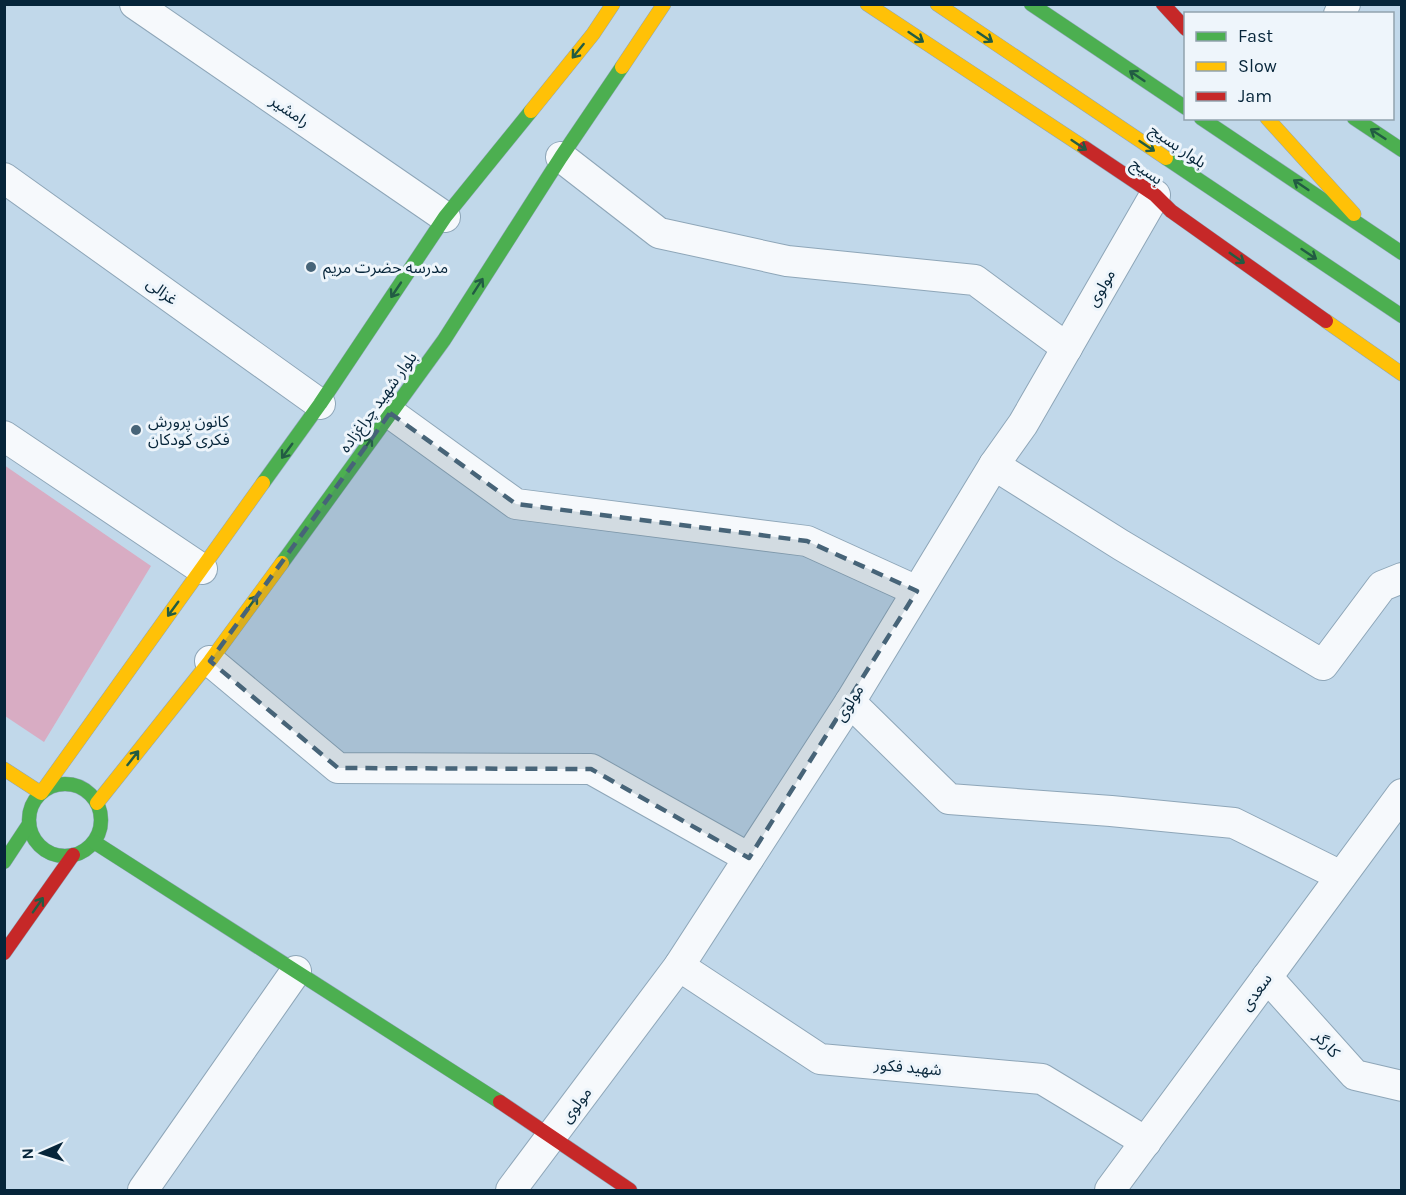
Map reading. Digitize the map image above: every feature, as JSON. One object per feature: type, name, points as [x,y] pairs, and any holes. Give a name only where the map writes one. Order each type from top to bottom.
[{"type":"main road","points":[[41,793],[60,784],[71,784],[82,788],[90,795],[97,803],[100,813],[99,833],[94,842],[73,855],[61,856],[49,853],[39,846],[29,824],[34,802],[320,404],[445,217],[593,34],[613,4]]},
{"type":"main road","name":"بلوار شهید چراغ‌زاده","points":[[97,803],[210,661],[444,340],[561,157],[664,4]]},
{"type":"main road","name":"بسیج","points":[[867,4],[1155,195],[1170,211],[1401,374]]},
{"type":"main road","name":"بلوار بسیج","points":[[937,4],[1401,316]]},
{"type":"main road","points":[[1031,4],[1184,107]]},
{"type":"main road","points":[[1163,4],[1184,28]]},
{"type":"main road","points":[[1204,120],[1401,253]]},
{"type":"main road","points":[[1269,120],[1372,233]]},
{"type":"main road","points":[[1357,120],[1401,150]]},
{"type":"main road","points":[[4,769],[41,793]]},
{"type":"main road","points":[[4,862],[29,824]]},
{"type":"main road","points":[[94,842],[552,1136],[630,1191]]},
{"type":"main road","points":[[4,953],[73,855]]},
{"type":"street","name":"رامشیر","points":[[135,4],[445,217]]},
{"type":"street","points":[[561,157],[660,233],[787,261],[975,280],[1067,348]]},
{"type":"street","name":"غزالی","points":[[4,178],[320,404]]},
{"type":"street","name":"مولوی","points":[[511,1191],[679,966],[850,702],[994,465],[1023,424],[1155,195]]},
{"type":"street","points":[[390,413],[516,504],[807,541],[917,591]]},
{"type":"street","points":[[4,436],[202,569]]},
{"type":"street","points":[[994,465],[1121,545],[1323,665],[1382,586],[1401,578]]},
{"type":"street","points":[[210,661],[338,768],[591,769],[749,858]]},
{"type":"street","points":[[850,702],[949,799],[1234,823],[1341,876]]},
{"type":"street","name":"سعدی","points":[[1110,1191],[1401,794]]},
{"type":"street","name":"شهید فکور","points":[[679,966],[820,1059],[1042,1079],[1146,1142]]},
{"type":"street","points":[[143,1191],[296,971]]},
{"type":"street","name":"کارگر","points":[[1267,977],[1355,1074],[1401,1086]]},
{"type":"highlighted area","points":[[390,413],[516,504],[807,541],[917,591],[749,858],[591,769],[338,768],[210,661]]},
{"type":"shaded area","points":[[4,465],[151,566],[44,742],[5,716]]},
{"type":"traffic: fast","points":[[1031,4],[1184,107]]},
{"type":"traffic: fast","points":[[282,563],[444,340],[561,157],[622,67]]},
{"type":"traffic: fast","points":[[263,483],[320,404],[445,217],[531,111]]},
{"type":"traffic: fast","points":[[1204,120],[1402,253]]},
{"type":"traffic: fast","points":[[1357,120],[1402,150]]},
{"type":"traffic: fast","points":[[1166,158],[1402,316]]},
{"type":"traffic: fast","points":[[65,784],[85,790],[95,800],[101,820],[95,840],[85,850],[65,856],[45,850],[35,840],[29,820],[35,800],[45,790],[65,784]]},
{"type":"traffic: fast","points":[[4,862],[29,824]]},
{"type":"traffic: fast","points":[[94,842],[500,1102]]},
{"type":"traffic: slow","points":[[531,111],[593,34],[613,4]]},
{"type":"traffic: slow","points":[[622,67],[664,4]]},
{"type":"traffic: slow","points":[[867,4],[1085,148]]},
{"type":"traffic: slow","points":[[937,4],[1166,158]]},
{"type":"traffic: slow","points":[[1269,120],[1354,214]]},
{"type":"traffic: slow","points":[[1326,321],[1402,374]]},
{"type":"traffic: slow","points":[[4,769],[41,793],[263,483]]},
{"type":"traffic: slow","points":[[97,803],[210,661],[282,563]]},
{"type":"traffic: jam","points":[[1163,4],[1184,27]]},
{"type":"traffic: jam","points":[[1085,148],[1155,195],[1171,211],[1326,321]]},
{"type":"traffic: jam","points":[[4,953],[73,855]]},
{"type":"traffic: jam","points":[[500,1102],[630,1190]]},
{"type":"place","name":"مدرسه حضرت مریم","points":[[311,267]]},
{"type":"place","name":"کانون پرورش فکری کودکان","points":[[136,430]]}]
